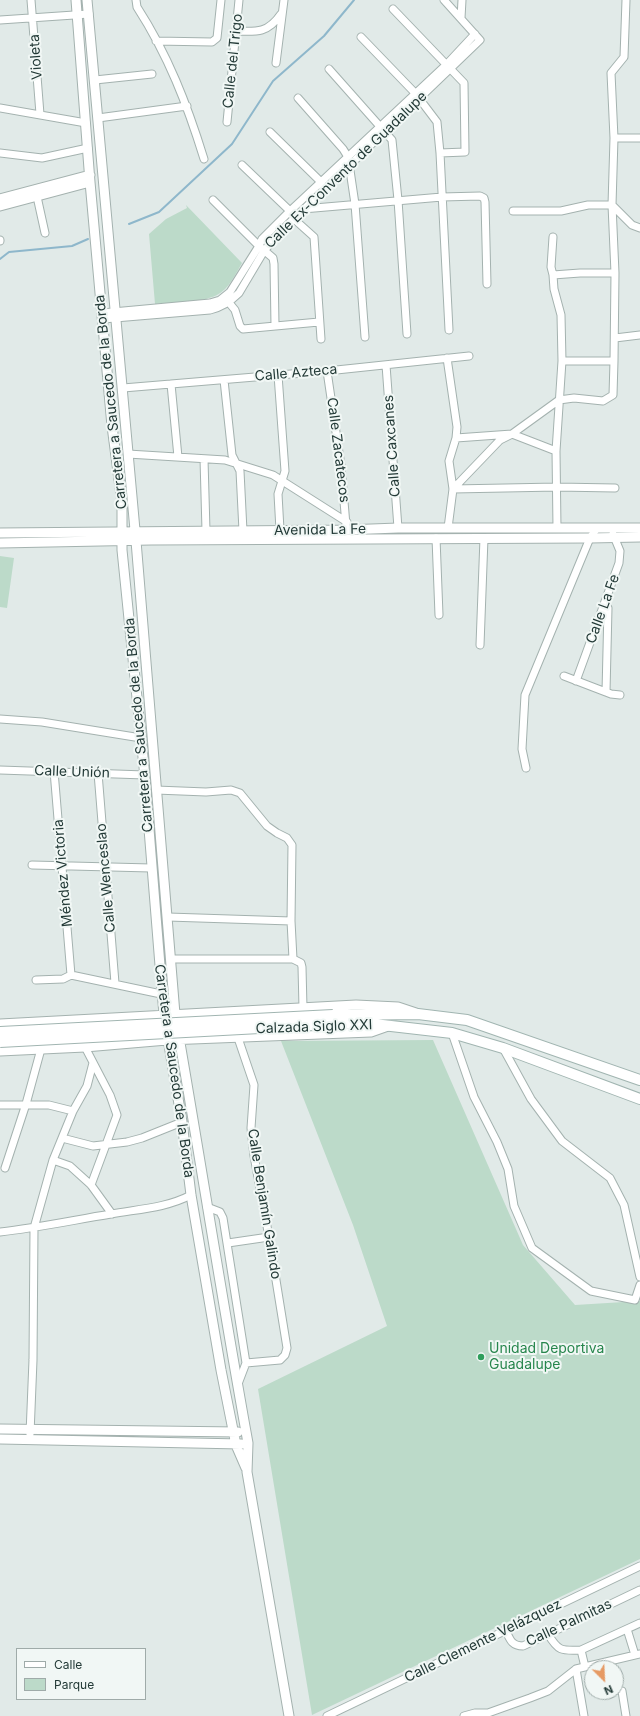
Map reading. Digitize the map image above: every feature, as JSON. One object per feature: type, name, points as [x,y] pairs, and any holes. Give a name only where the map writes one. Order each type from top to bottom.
[{"type":"main road","name":"Calzada Siglo XXI","points":[[0,1042],[418,1014],[468,1020],[640,1080]]},
{"type":"main road","name":"Calzada Siglo XXI","points":[[334,1020],[452,1033],[503,1048],[640,1099]]},
{"type":"main road","points":[[0,1032],[183,1024],[334,1020]]},
{"type":"street","name":"Violeta","points":[[31,0],[40,114]]},
{"type":"street","name":"Carretera a Saucedo de la Borda","points":[[76,0],[112,426],[122,503],[122,541],[145,775],[161,994],[167,1040],[182,1122],[191,1195],[236,1445],[247,1472]]},
{"type":"street","name":"Carretera a Saucedo de la Borda","points":[[87,0],[136,536],[156,790],[172,959],[175,1014],[206,1207],[248,1443],[247,1472]]},
{"type":"street","points":[[136,0],[137,7],[172,70],[187,106],[204,158]]},
{"type":"street","points":[[156,41],[212,42],[217,38],[221,0]]},
{"type":"street","name":"Calle del Trigo","points":[[227,122],[239,0]]},
{"type":"street","points":[[276,64],[284,0]]},
{"type":"street","points":[[444,0],[461,18]]},
{"type":"street","points":[[461,18],[462,0]]},
{"type":"street","points":[[453,489],[500,440],[512,434],[559,400],[574,398],[603,401],[612,395],[615,338],[612,206],[614,138],[611,73],[624,57],[626,0]]},
{"type":"street","points":[[393,9],[464,83],[465,152],[440,153]]},
{"type":"street","points":[[236,31],[262,31],[276,21],[282,12]]},
{"type":"street","points":[[0,20],[89,14]]},
{"type":"street","name":"Calle Ex-Convento de Guadalupe","points":[[227,300],[234,286],[261,248],[305,209],[382,129],[478,37],[461,18]]},
{"type":"street","points":[[361,37],[417,96],[437,122],[440,153],[449,330]]},
{"type":"street","points":[[329,69],[392,140],[398,200],[407,334]]},
{"type":"street","points":[[95,80],[152,74]]},
{"type":"street","points":[[298,98],[343,149],[348,157],[355,204],[365,337]]},
{"type":"street","points":[[98,118],[187,106]]},
{"type":"street","points":[[0,108],[86,123]]},
{"type":"street","name":"Calle Ex-Convento de Guadalupe","points":[[261,248],[262,239],[292,209],[348,157],[382,129]]},
{"type":"street","points":[[270,132],[322,182],[323,190]]},
{"type":"street","points":[[614,138],[640,138]]},
{"type":"street","points":[[0,153],[42,158],[88,148]]},
{"type":"street","points":[[242,165],[292,209],[294,219],[314,237],[321,339]]},
{"type":"street","points":[[0,206],[36,193],[90,179]]},
{"type":"street","points":[[0,198],[36,193]]},
{"type":"street","points":[[36,193],[45,233]]},
{"type":"street","points":[[292,209],[398,200],[480,196],[484,198],[485,202],[487,284]]},
{"type":"street","points":[[213,200],[273,258],[275,326]]},
{"type":"street","points":[[513,211],[561,211],[588,205],[612,206],[632,225],[640,228]]},
{"type":"street","points":[[554,237],[551,267],[554,289],[561,315],[562,361],[556,451],[558,528]]},
{"type":"street","points":[[553,275],[614,273]]},
{"type":"street","points":[[103,316],[210,310],[219,308],[227,300],[235,310],[240,326],[243,329],[319,322]]},
{"type":"street","points":[[615,338],[640,335]]},
{"type":"street","name":"Calle Azteca","points":[[122,388],[327,371],[469,356]]},
{"type":"street","points":[[447,358],[457,427],[456,438],[449,461],[453,489],[448,528]]},
{"type":"street","points":[[562,361],[614,361]]},
{"type":"street","name":"Calle Caxcanes","points":[[386,365],[398,528]]},
{"type":"street","name":"Calle Zacatecos","points":[[327,371],[341,466],[346,526]]},
{"type":"street","points":[[278,375],[285,471],[278,494],[280,530]]},
{"type":"street","points":[[224,380],[232,455],[240,471],[243,531]]},
{"type":"street","points":[[171,384],[178,457]]},
{"type":"street","points":[[456,438],[512,434],[556,451]]},
{"type":"street","points":[[128,454],[225,460],[273,475],[346,526],[342,540]]},
{"type":"street","points":[[204,459],[206,531]]},
{"type":"street","points":[[453,489],[557,487],[614,488]]},
{"type":"street","name":"Avenida La Fe","points":[[0,543],[122,541],[136,536],[206,531],[280,530],[346,526],[398,528],[640,528]]},
{"type":"street","points":[[526,768],[522,749],[525,695],[590,538],[597,528]]},
{"type":"street","name":"Calle La Fe","points":[[576,680],[619,564],[620,551],[611,528]]},
{"type":"street","name":"Avenida La Fe","points":[[0,532],[123,531],[136,536],[342,540],[640,537]]},
{"type":"street","points":[[436,538],[439,615]]},
{"type":"street","points":[[480,646],[484,538]]},
{"type":"street","points":[[605,604],[608,608],[606,692]]},
{"type":"street","points":[[564,676],[606,692],[620,695]]},
{"type":"street","points":[[0,719],[42,722],[141,738]]},
{"type":"street","name":"Calle Unión","points":[[0,770],[145,775]]},
{"type":"street","name":"Méndez Victoria","points":[[54,771],[71,974]]},
{"type":"street","name":"Calle Wenceslao","points":[[98,773],[115,983]]},
{"type":"street","points":[[156,790],[206,792],[231,790],[240,793],[267,826],[289,840],[292,845],[291,922],[293,959]]},
{"type":"street","points":[[32,865],[151,868]]},
{"type":"street","points":[[168,917],[291,922]]},
{"type":"street","points":[[172,959],[293,959],[301,963],[302,967],[303,1008]]},
{"type":"street","points":[[36,980],[64,979],[71,974],[161,994]]},
{"type":"street","name":"Calzada Siglo XXI","points":[[0,1024],[212,1012],[374,1005],[398,1007],[418,1014]]},
{"type":"street","points":[[210,1038],[206,1026],[212,1012]]},
{"type":"street","points":[[139,1016],[147,1026],[148,1032],[145,1042]]},
{"type":"street","points":[[0,1051],[85,1047],[167,1040],[371,1032],[388,1026]]},
{"type":"street","points":[[452,1033],[474,1097],[497,1142],[508,1169],[514,1206],[532,1248],[591,1291],[635,1300],[640,1285]]},
{"type":"street","name":"Calle Benjamín Galindo","points":[[238,1038],[254,1084],[251,1128],[254,1156],[287,1348],[285,1355],[280,1360],[246,1363]]},
{"type":"street","points":[[85,1047],[110,1095],[117,1115],[91,1185]]},
{"type":"street","points":[[503,1048],[531,1100],[562,1141],[610,1178],[624,1205],[640,1277]]},
{"type":"street","points":[[5,1168],[26,1104],[41,1049]]},
{"type":"street","points":[[30,1440],[33,1346],[34,1228],[53,1160],[73,1111],[87,1086],[93,1063]]},
{"type":"street","points":[[0,1105],[49,1105],[73,1111]]},
{"type":"street","points":[[62,1138],[93,1146],[127,1142],[142,1138],[182,1122]]},
{"type":"street","points":[[53,1160],[70,1166],[91,1185],[112,1214]]},
{"type":"street","points":[[0,1232],[34,1228],[156,1207],[177,1202],[191,1195]]},
{"type":"street","points":[[206,1207],[220,1212],[223,1218],[228,1243],[246,1363],[238,1384]]},
{"type":"street","points":[[228,1243],[269,1237]]},
{"type":"street","points":[[0,1429],[234,1434],[246,1431]]},
{"type":"street","points":[[0,1439],[236,1445],[248,1443]]},
{"type":"street","points":[[247,1472],[289,1716]]},
{"type":"street","name":"Calle Clemente Velázquez","points":[[327,1716],[640,1566]]},
{"type":"street","name":"Calle Palmitas","points":[[505,1630],[513,1644],[516,1646],[523,1646],[639,1592]]},
{"type":"street","points":[[548,1634],[555,1646],[563,1651],[581,1650],[640,1623]]},
{"type":"street","points":[[616,1660],[638,1655],[627,1629]]},
{"type":"street","points":[[581,1650],[584,1663]]},
{"type":"street","points":[[464,1716],[476,1713],[489,1715],[548,1690],[576,1669],[584,1667]]},
{"type":"street","points":[[576,1669],[584,1716]]},
{"type":"street","points":[[623,1700],[626,1716]]},
{"type":"green space","points":[[186,205],[242,263],[229,285],[217,295],[203,300],[155,304],[149,234],[166,219],[187,208]]},
{"type":"green space","points":[[0,556],[14,558],[7,608],[0,607]]},
{"type":"green space","name":"Unidad Deportiva Guadalupe","points":[[433,1040],[523,1245],[575,1305],[640,1301],[640,1559],[312,1715],[258,1389],[387,1326],[353,1225],[281,1041]]},
{"type":"waterway","points":[[129,224],[159,212],[232,144],[273,81],[324,36],[354,0]]},
{"type":"waterway","points":[[0,259],[9,252],[72,246],[88,239]]},
{"type":"place","name":"Unidad Deportiva Guadalupe","points":[[481,1357]]}]
